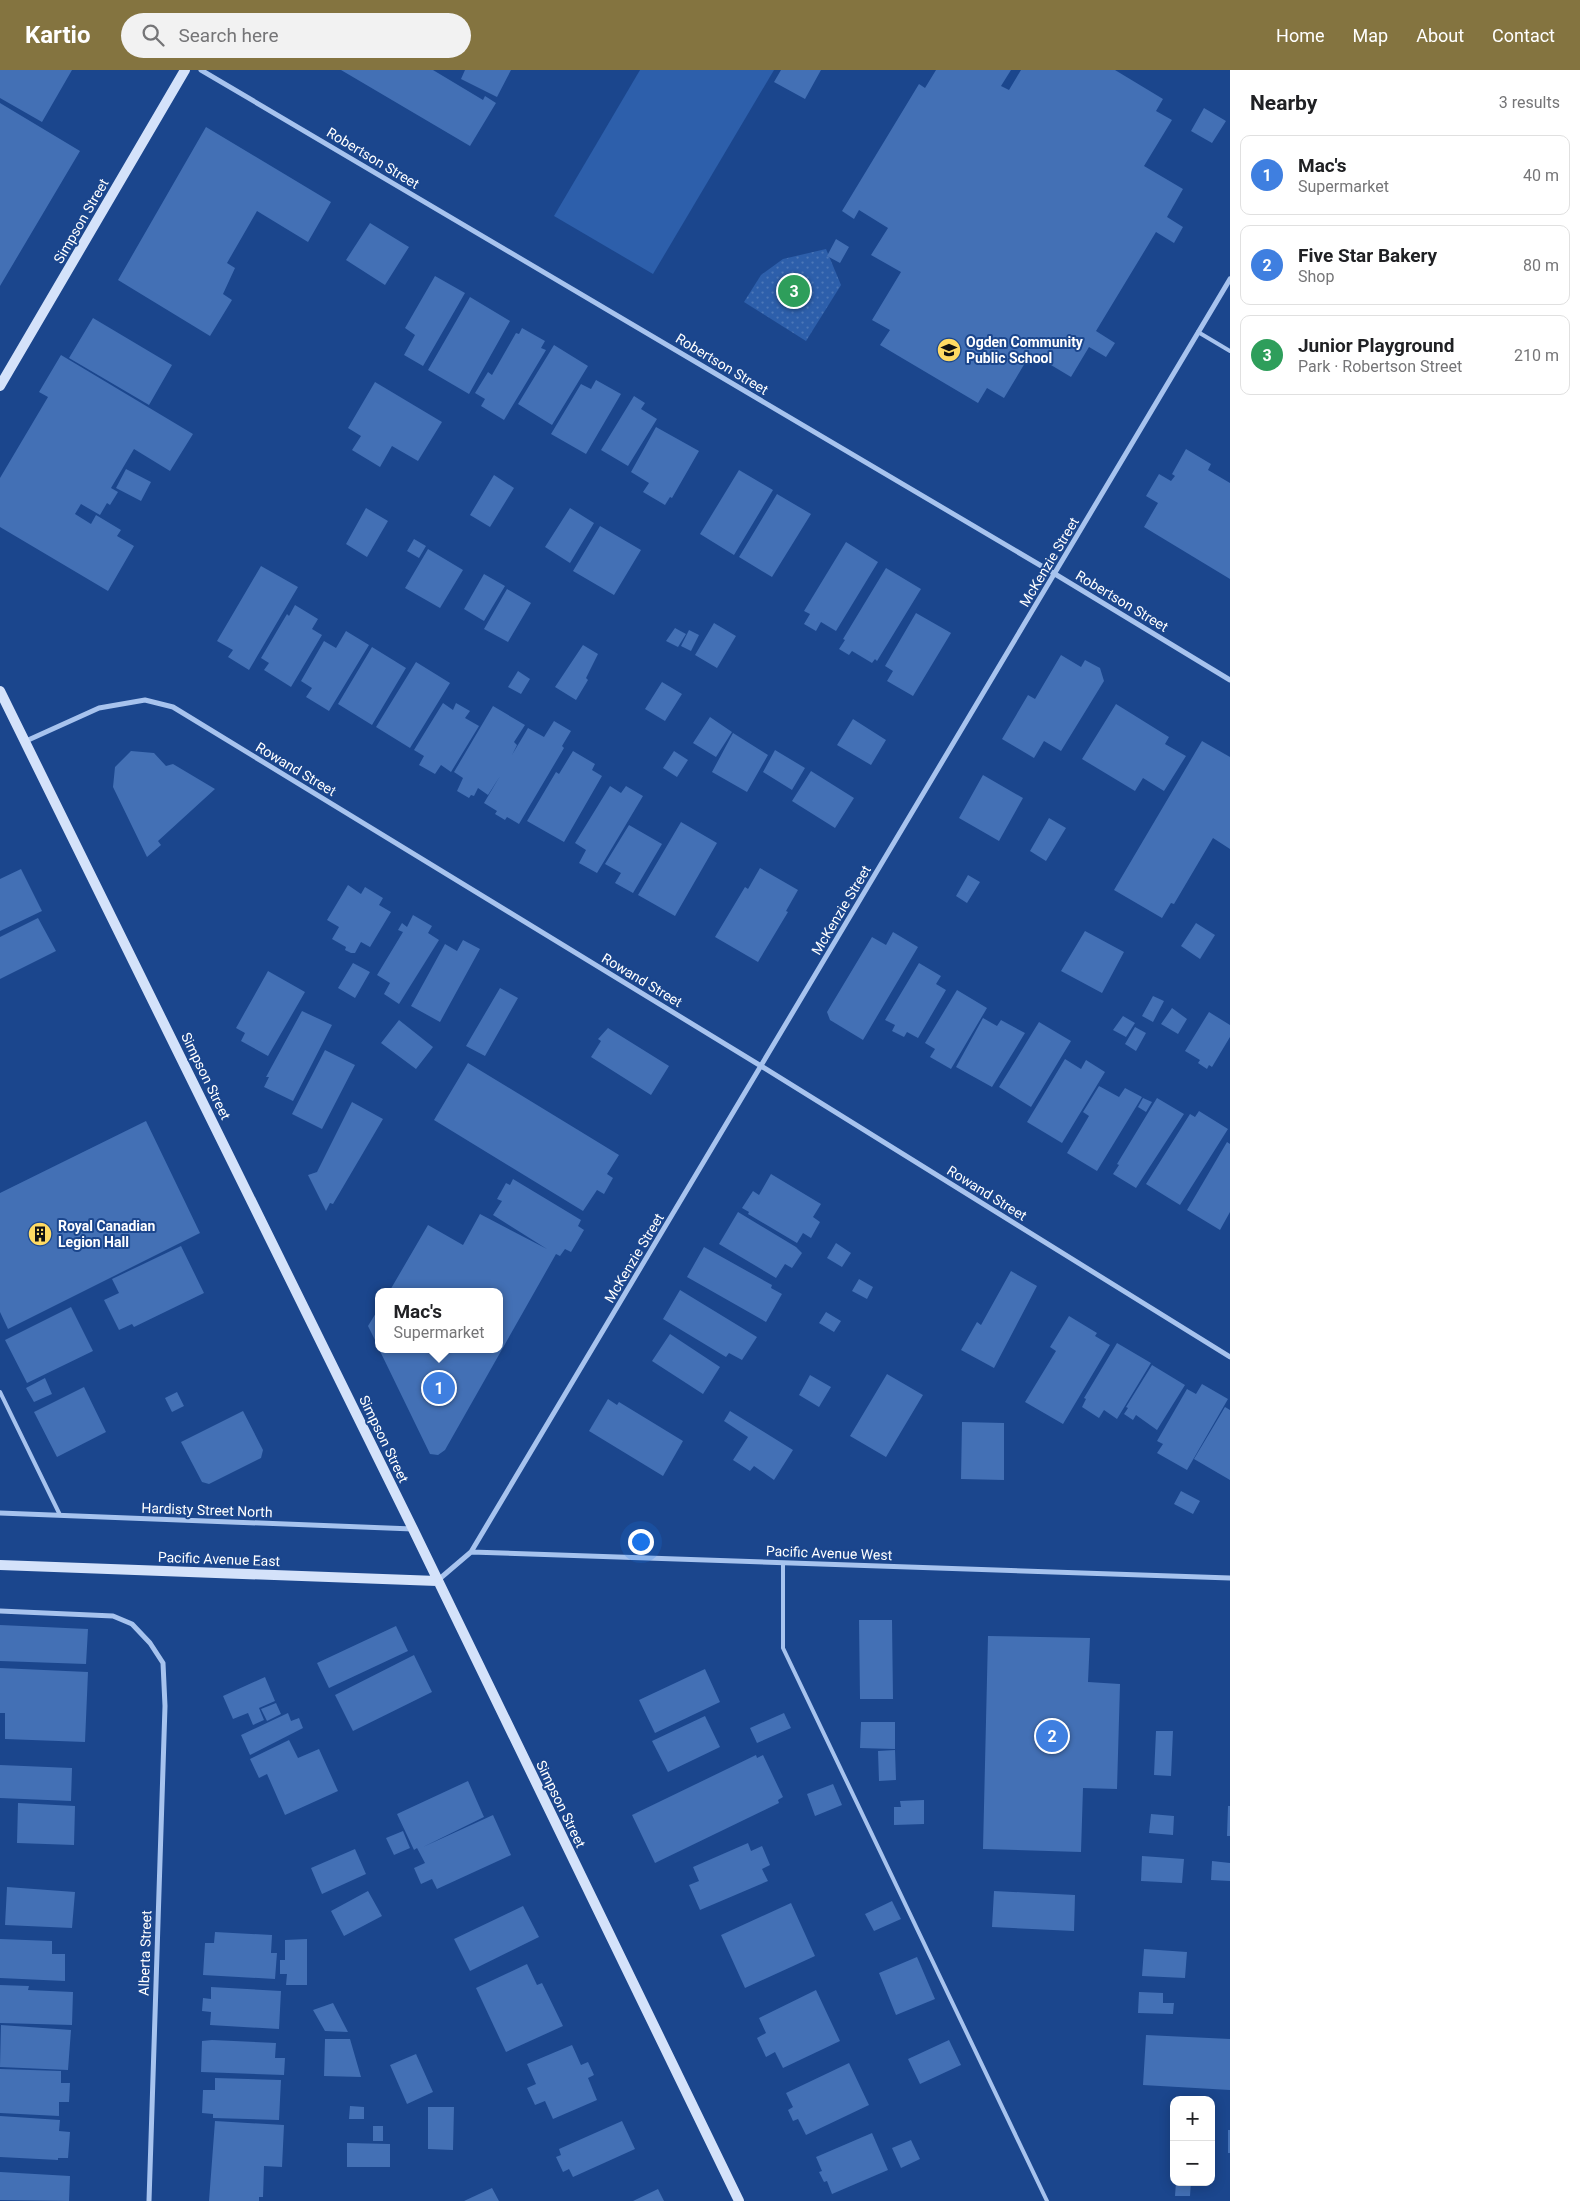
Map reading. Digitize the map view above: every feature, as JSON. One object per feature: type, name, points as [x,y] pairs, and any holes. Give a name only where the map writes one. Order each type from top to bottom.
[{"type":"main road","name":"Simpson Street","points":[[0,386],[185,70]]},
{"type":"main road","name":"Simpson Street","points":[[0,692],[26,741],[413,1529],[739,2201]]},
{"type":"main road","name":"Pacific Avenue East","points":[[0,1565],[437,1581]]},
{"type":"street","name":"Robertson Street","points":[[201,70],[1055,574],[1230,680]]},
{"type":"street","name":"McKenzie Street","points":[[471,1552],[1230,278]]},
{"type":"street","name":"Rowand Street","points":[[26,741],[99,708],[145,700],[173,707],[761,1066],[1230,1357]]},
{"type":"street","name":"Hardisty Street North","points":[[0,1512],[413,1529]]},
{"type":"street","name":"Pacific Avenue West","points":[[471,1552],[1230,1578]]},
{"type":"street","points":[[437,1581],[471,1552]]},
{"type":"street","name":"Alberta Street","points":[[0,1611],[113,1616],[132,1624],[150,1642],[163,1663],[165,1706],[148,2201]]},
{"type":"lane","points":[[1198,332],[1230,351]]},
{"type":"lane","points":[[0,1392],[60,1515]]},
{"type":"lane","points":[[783,1563],[783,1648],[1047,2201]]},
{"type":"shaded area","points":[[640,70],[774,70],[653,274],[554,216]]},
{"type":"shaded area","points":[[826,249],[841,285],[806,341],[744,302],[761,275],[783,259]]},
{"type":"building","points":[[0,70],[72,70],[42,122],[0,98]]},
{"type":"building","points":[[341,70],[433,70],[483,100],[485,96],[496,103],[470,146]]},
{"type":"building","points":[[465,70],[511,70],[497,97],[461,79]]},
{"type":"building","points":[[781,70],[821,70],[805,99],[774,82]]},
{"type":"building","name":"Ogden Community Public School","points":[[936,70],[1011,70],[1001,86],[1009,90],[1021,70],[1115,70],[1163,99],[1156,111],[1172,120],[1144,166],[1183,189],[1167,217],[1183,227],[1174,243],[1156,232],[1096,331],[1115,343],[1106,357],[1089,347],[1071,377],[1031,353],[1004,398],[987,388],[978,403],[880,345],[890,330],[872,320],[901,272],[871,255],[888,228],[859,210],[854,219],[842,211],[919,84],[925,88]]},
{"type":"building","points":[[0,103],[80,151],[0,286]]},
{"type":"building","points":[[1204,108],[1226,121],[1212,143],[1191,131]]},
{"type":"building","points":[[206,127],[331,202],[308,242],[257,211],[227,263],[235,268],[223,294],[232,300],[210,336],[118,280]]},
{"type":"building","points":[[370,223],[409,247],[385,285],[346,260]]},
{"type":"building","points":[[836,239],[849,247],[840,263],[827,256]]},
{"type":"building","points":[[435,276],[465,293],[423,366],[404,355],[415,335],[405,328]]},
{"type":"building","points":[[470,297],[510,321],[469,394],[428,370]]},
{"type":"building","points":[[93,318],[172,365],[149,405],[69,358]]},
{"type":"building","points":[[522,328],[545,341],[541,348],[546,350],[504,420],[481,406],[485,399],[475,393],[488,372],[492,375],[516,333],[519,334]]},
{"type":"building","points":[[554,345],[588,366],[552,425],[518,404]]},
{"type":"building","points":[[61,355],[193,434],[170,471],[134,449],[111,488],[118,492],[110,505],[107,503],[100,515],[81,504],[75,514],[91,524],[96,515],[121,530],[117,536],[134,546],[108,591],[0,527],[0,478],[48,397],[39,392]]},
{"type":"building","points":[[596,380],[621,394],[586,454],[551,434],[581,384],[591,389]]},
{"type":"building","points":[[375,382],[442,422],[418,461],[392,446],[380,467],[352,450],[361,436],[348,428]]},
{"type":"building","points":[[634,396],[645,403],[641,409],[657,419],[628,466],[601,450]]},
{"type":"building","points":[[656,427],[699,451],[672,498],[670,497],[665,505],[643,492],[649,483],[631,472]]},
{"type":"building","points":[[1186,449],[1211,464],[1208,470],[1230,483],[1230,579],[1144,527],[1158,503],[1146,496],[1159,474],[1171,481],[1175,476],[1172,474]]},
{"type":"building","points":[[126,469],[151,482],[141,501],[116,488]]},
{"type":"building","points":[[739,470],[773,490],[734,555],[700,534]]},
{"type":"building","points":[[494,475],[514,488],[490,527],[470,515]]},
{"type":"building","points":[[777,494],[811,514],[772,577],[739,557]]},
{"type":"building","points":[[366,508],[388,521],[367,557],[346,544]]},
{"type":"building","points":[[570,508],[594,523],[570,563],[545,547]]},
{"type":"building","points":[[600,526],[641,550],[614,595],[573,571]]},
{"type":"building","points":[[414,539],[426,546],[419,558],[407,551]]},
{"type":"building","points":[[846,542],[878,562],[836,631],[821,622],[816,631],[804,624],[810,614],[804,611]]},
{"type":"building","points":[[428,549],[463,570],[440,608],[405,588]]},
{"type":"building","points":[[261,566],[298,587],[249,670],[228,657],[233,650],[217,641]]},
{"type":"building","points":[[886,568],[921,589],[877,661],[875,659],[872,663],[852,651],[849,655],[839,649],[845,640],[843,639]]},
{"type":"building","points":[[484,574],[505,586],[484,621],[464,609]]},
{"type":"building","points":[[507,589],[531,603],[508,642],[484,629]]},
{"type":"building","points":[[295,605],[318,619],[312,629],[322,635],[291,687],[264,670],[269,663],[261,658],[287,614],[289,616]]},
{"type":"building","points":[[916,613],[951,633],[913,696],[887,681],[893,671],[885,666]]},
{"type":"building","points":[[714,623],[736,636],[717,668],[695,655]]},
{"type":"building","points":[[675,628],[686,634],[678,647],[666,641]]},
{"type":"building","points":[[689,630],[699,635],[691,651],[681,646]]},
{"type":"building","points":[[346,631],[369,645],[329,711],[306,697],[312,688],[301,681],[324,641],[336,648]]},
{"type":"building","points":[[583,645],[598,654],[586,678],[588,680],[576,700],[555,687]]},
{"type":"building","points":[[372,647],[406,668],[372,725],[338,704]]},
{"type":"building","points":[[1061,655],[1081,667],[1085,660],[1100,668],[1104,681],[1061,751],[1044,741],[1034,758],[1002,739],[1028,695],[1035,699]]},
{"type":"building","points":[[416,662],[450,683],[410,748],[376,727]]},
{"type":"building","points":[[518,671],[530,679],[521,694],[508,687]]},
{"type":"building","points":[[662,682],[682,694],[665,721],[645,709]]},
{"type":"building","points":[[443,703],[453,710],[456,703],[470,711],[465,718],[479,726],[451,772],[441,765],[435,774],[419,765],[424,756],[414,750]]},
{"type":"building","points":[[1116,704],[1169,737],[1165,744],[1186,756],[1164,791],[1143,778],[1135,791],[1082,759]]},
{"type":"building","points":[[493,706],[525,725],[514,742],[517,745],[512,755],[528,728],[544,737],[554,721],[571,731],[562,746],[564,748],[519,824],[507,817],[505,820],[495,814],[497,811],[484,803],[500,776],[488,795],[478,788],[474,796],[471,795],[469,798],[457,791],[463,778],[454,772]]},
{"type":"building","points":[[710,717],[732,732],[716,757],[693,743]]},
{"type":"building","points":[[853,719],[886,740],[871,765],[837,745]]},
{"type":"building","points":[[733,733],[768,755],[747,792],[712,772]]},
{"type":"building","points":[[1202,741],[1230,757],[1230,849],[1213,838],[1174,904],[1171,903],[1162,918],[1114,890]]},
{"type":"building","points":[[775,750],[805,768],[792,790],[763,772]]},
{"type":"building","points":[[131,751],[154,753],[166,766],[173,764],[215,789],[158,841],[161,845],[147,857],[113,787],[115,767]]},
{"type":"building","points":[[573,751],[595,764],[592,770],[602,776],[564,842],[527,821],[556,772],[559,774]]},
{"type":"building","points":[[674,751],[688,760],[677,777],[663,768]]},
{"type":"building","points":[[811,771],[854,798],[835,828],[792,801]]},
{"type":"building","points":[[983,775],[1023,798],[999,841],[959,818]]},
{"type":"building","points":[[610,786],[621,793],[626,786],[643,796],[597,873],[579,863],[586,850],[575,843]]},
{"type":"building","points":[[1049,818],[1066,828],[1046,861],[1030,851]]},
{"type":"building","points":[[681,822],[717,843],[675,916],[638,895]]},
{"type":"building","points":[[629,825],[662,844],[633,893],[615,883],[621,873],[605,864]]},
{"type":"building","points":[[760,868],[798,890],[786,911],[788,912],[758,962],[715,937],[745,887],[748,889]]},
{"type":"building","points":[[21,869],[42,911],[0,931],[0,879]]},
{"type":"building","points":[[968,875],[980,882],[967,903],[956,896]]},
{"type":"building","points":[[348,885],[361,894],[365,887],[383,898],[379,905],[391,912],[370,947],[361,942],[355,953],[345,950],[346,947],[332,939],[339,927],[327,920]]},
{"type":"building","points":[[413,915],[432,926],[428,933],[439,940],[399,1004],[384,994],[390,983],[377,975],[403,932],[398,930],[402,923],[407,927]]},
{"type":"building","points":[[38,918],[56,951],[0,979],[0,937]]},
{"type":"building","points":[[1196,923],[1215,935],[1200,959],[1181,946]]},
{"type":"building","points":[[1085,931],[1124,952],[1102,993],[1061,971]]},
{"type":"building","points":[[893,932],[918,947],[863,1040],[830,1020],[827,1012],[872,937],[886,945]]},
{"type":"building","points":[[463,940],[480,949],[440,1022],[411,1006],[445,944],[457,951]]},
{"type":"building","points":[[353,963],[370,972],[355,998],[338,988]]},
{"type":"building","points":[[919,963],[941,976],[936,984],[946,990],[918,1038],[907,1032],[904,1037],[892,1031],[895,1025],[885,1020]]},
{"type":"building","points":[[268,971],[305,992],[268,1056],[241,1041],[245,1033],[236,1028]]},
{"type":"building","points":[[500,988],[518,998],[485,1056],[466,1046]]},
{"type":"building","points":[[957,990],[987,1008],[951,1069],[930,1057],[935,1049],[925,1043]]},
{"type":"building","points":[[1153,996],[1164,1001],[1153,1022],[1142,1016]]},
{"type":"building","points":[[1172,1008],[1187,1019],[1178,1034],[1161,1024]]},
{"type":"building","points":[[302,1011],[332,1025],[293,1101],[264,1087],[269,1077],[266,1077]]},
{"type":"building","points":[[1209,1012],[1230,1025],[1230,1037],[1212,1067],[1209,1065],[1207,1069],[1198,1063],[1200,1060],[1185,1051]]},
{"type":"building","points":[[1123,1016],[1135,1023],[1126,1037],[1113,1030]]},
{"type":"building","points":[[983,1018],[997,1026],[1001,1020],[1025,1033],[992,1087],[956,1067]]},
{"type":"building","points":[[399,1020],[433,1047],[416,1069],[381,1043]]},
{"type":"building","points":[[1039,1022],[1071,1041],[1031,1107],[999,1087]]},
{"type":"building","points":[[1135,1027],[1146,1033],[1136,1051],[1125,1044]]},
{"type":"building","points":[[608,1028],[669,1066],[651,1095],[591,1057],[601,1041],[598,1039]]},
{"type":"building","points":[[325,1050],[355,1065],[322,1129],[292,1114]]},
{"type":"building","points":[[1065,1059],[1081,1069],[1086,1060],[1105,1072],[1062,1143],[1027,1122]]},
{"type":"building","points":[[468,1063],[619,1155],[607,1174],[613,1178],[604,1194],[597,1190],[583,1211],[434,1120]]},
{"type":"building","points":[[1099,1086],[1119,1097],[1125,1088],[1142,1097],[1097,1171],[1067,1153],[1089,1116],[1083,1112]]},
{"type":"building","points":[[1143,1098],[1152,1102],[1146,1112],[1138,1107]]},
{"type":"building","points":[[1157,1098],[1184,1114],[1136,1188],[1113,1174],[1119,1165],[1117,1164]]},
{"type":"building","points":[[352,1102],[383,1119],[333,1204],[330,1203],[326,1211],[308,1175],[317,1172]]},
{"type":"building","points":[[1199,1111],[1228,1129],[1180,1205],[1146,1184],[1190,1114],[1195,1117]]},
{"type":"building","points":[[146,1121],[200,1233],[8,1329],[0,1312],[0,1193]]},
{"type":"building","points":[[1227,1142],[1230,1144],[1230,1212],[1220,1230],[1187,1210]]},
{"type":"building","points":[[771,1174],[821,1204],[813,1217],[820,1222],[811,1238],[803,1233],[797,1243],[748,1214],[749,1212],[742,1208],[753,1191],[759,1195]]},
{"type":"building","points":[[513,1179],[581,1220],[578,1226],[584,1230],[571,1252],[565,1249],[560,1256],[556,1254],[503,1348],[503,1288],[391,1288],[428,1225],[463,1245],[480,1214],[547,1249],[493,1215],[502,1201],[497,1199],[506,1183],[510,1185]]},
{"type":"building","points":[[738,1212],[796,1247],[802,1253],[792,1268],[785,1264],[776,1278],[719,1244]]},
{"type":"building","points":[[836,1243],[851,1253],[842,1267],[827,1258]]},
{"type":"building","points":[[181,1246],[204,1293],[134,1327],[132,1324],[119,1330],[104,1300],[119,1293],[112,1279]]},
{"type":"building","points":[[704,1247],[772,1285],[771,1288],[782,1294],[766,1322],[687,1277]]},
{"type":"building","points":[[1011,1271],[1037,1286],[994,1368],[961,1350],[977,1322],[981,1325]]},
{"type":"building","points":[[859,1279],[873,1287],[867,1299],[852,1291]]},
{"type":"building","points":[[680,1290],[757,1337],[742,1360],[729,1353],[726,1357],[663,1319]]},
{"type":"building","points":[[71,1307],[93,1351],[27,1383],[5,1340]]},
{"type":"building","points":[[826,1312],[841,1321],[834,1332],[819,1323]]},
{"type":"building","points":[[375,1315],[375,1340],[368,1326]]},
{"type":"building","points":[[1069,1316],[1097,1333],[1095,1336],[1110,1345],[1063,1424],[1025,1402],[1056,1351],[1050,1347]]},
{"type":"building","points":[[670,1334],[720,1367],[703,1394],[652,1361]]},
{"type":"building","points":[[1117,1343],[1151,1363],[1117,1419],[1104,1410],[1099,1418],[1082,1407],[1086,1399],[1084,1398]]},
{"type":"building","points":[[381,1353],[500,1353],[445,1450],[438,1455],[430,1454]]},
{"type":"building","points":[[1152,1365],[1185,1385],[1157,1430],[1136,1415],[1133,1420],[1124,1414],[1128,1408],[1126,1407]]},
{"type":"building","points":[[887,1374],[923,1395],[886,1457],[850,1436]]},
{"type":"building","points":[[810,1375],[831,1387],[819,1407],[799,1395]]},
{"type":"building","points":[[45,1378],[52,1394],[34,1402],[26,1388]]},
{"type":"building","points":[[1202,1384],[1228,1399],[1187,1470],[1157,1453],[1163,1444],[1157,1441],[1187,1389],[1196,1394]]},
{"type":"building","points":[[84,1387],[106,1432],[57,1457],[34,1412]]},
{"type":"building","points":[[177,1392],[184,1406],[172,1412],[165,1398]]},
{"type":"building","points":[[608,1399],[617,1405],[619,1402],[683,1441],[663,1476],[589,1431]]},
{"type":"building","points":[[1225,1407],[1230,1410],[1230,1480],[1194,1459]]},
{"type":"building","points":[[243,1411],[263,1450],[261,1458],[209,1484],[202,1482],[181,1442]]},
{"type":"building","points":[[730,1411],[793,1450],[774,1480],[754,1466],[750,1471],[733,1460],[748,1437],[724,1421]]},
{"type":"building","points":[[962,1422],[1004,1423],[1004,1480],[961,1479]]},
{"type":"building","points":[[1181,1491],[1200,1501],[1193,1514],[1174,1504]]},
{"type":"building","points":[[859,1620],[892,1620],[893,1699],[860,1699]]},
{"type":"building","points":[[0,1625],[88,1629],[86,1664],[0,1661]]},
{"type":"building","points":[[396,1626],[408,1651],[329,1688],[317,1663]]},
{"type":"building","points":[[988,1636],[1090,1638],[1088,1682],[1120,1684],[1117,1789],[1083,1788],[1081,1852],[983,1849]]},
{"type":"building","points":[[414,1655],[432,1692],[353,1731],[335,1695]]},
{"type":"building","points":[[0,1668],[88,1672],[85,1742],[5,1739],[5,1713],[0,1713]]},
{"type":"building","points":[[705,1669],[720,1702],[655,1733],[639,1700]]},
{"type":"building","points":[[265,1677],[275,1701],[259,1708],[264,1720],[253,1725],[248,1713],[233,1719],[223,1696]]},
{"type":"building","points":[[276,1703],[281,1714],[267,1721],[261,1709]]},
{"type":"building","points":[[288,1713],[291,1721],[299,1718],[303,1728],[250,1755],[241,1735]]},
{"type":"building","points":[[784,1713],[791,1728],[757,1743],[750,1728]]},
{"type":"building","points":[[705,1716],[720,1747],[668,1772],[652,1741]]},
{"type":"building","points":[[861,1722],[895,1722],[895,1749],[860,1748]]},
{"type":"building","points":[[1156,1731],[1173,1731],[1171,1776],[1154,1775]]},
{"type":"building","points":[[289,1740],[298,1758],[319,1749],[338,1791],[285,1815],[267,1774],[259,1778],[250,1759]]},
{"type":"building","points":[[895,1750],[896,1780],[879,1781],[878,1751]]},
{"type":"building","points":[[756,1755],[757,1758],[763,1755],[783,1797],[778,1800],[779,1803],[655,1863],[632,1815]]},
{"type":"building","points":[[0,1765],[72,1768],[71,1801],[0,1798]]},
{"type":"building","points":[[468,1781],[484,1817],[423,1847],[493,1815],[511,1855],[437,1889],[432,1879],[421,1884],[414,1868],[425,1863],[417,1848],[414,1850],[397,1814]]},
{"type":"building","points":[[833,1784],[842,1805],[815,1816],[807,1794]]},
{"type":"building","points":[[924,1800],[924,1824],[894,1825],[894,1807],[901,1807],[900,1801]]},
{"type":"building","points":[[18,1803],[75,1806],[74,1845],[17,1843]]},
{"type":"building","points":[[1228,1806],[1230,1806],[1230,1836],[1227,1836]]},
{"type":"building","points":[[1151,1814],[1174,1816],[1173,1835],[1149,1833]]},
{"type":"building","points":[[403,1831],[410,1848],[394,1855],[386,1838]]},
{"type":"building","points":[[748,1843],[751,1851],[762,1846],[770,1865],[762,1869],[768,1881],[700,1910],[689,1885],[699,1881],[693,1867]]},
{"type":"building","points":[[355,1849],[366,1874],[322,1894],[311,1868]]},
{"type":"building","points":[[1142,1856],[1184,1859],[1182,1883],[1141,1881]]},
{"type":"building","points":[[1212,1861],[1230,1863],[1230,1881],[1211,1880]]},
{"type":"building","points":[[7,1887],[75,1892],[72,1928],[5,1925]]},
{"type":"building","points":[[368,1891],[382,1916],[344,1936],[331,1911]]},
{"type":"building","points":[[994,1891],[1075,1895],[1074,1931],[992,1927]]},
{"type":"building","points":[[892,1901],[901,1919],[874,1931],[865,1914]]},
{"type":"building","points":[[791,1903],[815,1956],[745,1988],[721,1935]]},
{"type":"building","points":[[523,1906],[539,1937],[470,1971],[454,1939]]},
{"type":"building","points":[[215,1932],[272,1935],[271,1953],[277,1953],[275,1979],[203,1975],[205,1943],[214,1943]]},
{"type":"building","points":[[0,1939],[52,1941],[52,1954],[65,1954],[65,1981],[0,1978]]},
{"type":"building","points":[[307,1939],[307,1985],[286,1985],[287,1974],[280,1974],[280,1960],[285,1960],[285,1940]]},
{"type":"building","points":[[1144,1949],[1187,1952],[1185,1978],[1142,1976]]},
{"type":"building","points":[[917,1957],[935,1999],[896,2015],[879,1973]]},
{"type":"building","points":[[527,1964],[537,1985],[542,1983],[563,2026],[506,2052],[476,1988]]},
{"type":"building","points":[[0,1985],[29,1986],[28,1990],[73,1992],[72,2025],[0,2023]]},
{"type":"building","points":[[211,1987],[281,1991],[279,2029],[210,2025],[211,2012],[202,2011],[203,1998],[211,1999]]},
{"type":"building","points":[[816,1990],[840,2041],[783,2068],[775,2052],[766,2057],[757,2038],[766,2033],[759,2018]]},
{"type":"building","points":[[1139,1992],[1163,1993],[1163,2003],[1174,2003],[1173,2014],[1138,2013]]},
{"type":"building","points":[[333,2003],[348,2032],[325,2031],[313,2010]]},
{"type":"building","points":[[1,2025],[71,2030],[68,2070],[0,2067]]},
{"type":"building","points":[[1146,2035],[1230,2039],[1230,2090],[1143,2085]]},
{"type":"building","points":[[325,2039],[350,2039],[361,2077],[324,2076]]},
{"type":"building","points":[[949,2040],[961,2065],[920,2084],[908,2059]]},
{"type":"building","points":[[202,2041],[276,2043],[275,2058],[285,2058],[284,2075],[201,2072]]},
{"type":"building","points":[[572,2045],[581,2065],[588,2062],[594,2075],[588,2078],[597,2100],[553,2119],[545,2101],[535,2105],[527,2088],[536,2084],[527,2064]]},
{"type":"building","points":[[416,2054],[433,2092],[407,2104],[390,2065]]},
{"type":"building","points":[[849,2063],[869,2105],[806,2135],[798,2119],[793,2121],[788,2110],[793,2107],[786,2093]]},
{"type":"building","points":[[0,2069],[61,2071],[61,2083],[70,2083],[69,2102],[59,2102],[59,2116],[0,2113]]},
{"type":"building","points":[[215,2078],[281,2080],[279,2120],[213,2118],[213,2114],[202,2113],[203,2090],[215,2090]]},
{"type":"building","points":[[350,2106],[364,2107],[364,2119],[349,2119]]},
{"type":"building","points":[[428,2107],[454,2107],[453,2150],[428,2149]]},
{"type":"building","points":[[0,2116],[60,2120],[59,2131],[70,2132],[68,2158],[58,2158],[58,2160],[0,2157]]},
{"type":"building","points":[[215,2121],[284,2125],[282,2167],[264,2166],[263,2197],[259,2197],[259,2201],[209,2201]]},
{"type":"building","points":[[622,2121],[635,2149],[573,2177],[569,2169],[563,2172],[556,2157],[561,2155],[559,2149]]},
{"type":"building","points":[[373,2126],[383,2126],[383,2141],[373,2141]]},
{"type":"building","points":[[1228,2130],[1230,2130],[1230,2153],[1228,2153]]},
{"type":"building","points":[[872,2133],[888,2170],[832,2194],[827,2181],[824,2182],[819,2172],[822,2171],[816,2157]]},
{"type":"building","points":[[911,2140],[920,2159],[901,2168],[892,2148]]},
{"type":"building","points":[[347,2143],[390,2144],[390,2167],[347,2167]]},
{"type":"building","points":[[0,2172],[70,2176],[69,2201],[0,2200]]},
{"type":"building","points":[[1176,2186],[1191,2186],[1190,2196],[1175,2196]]},
{"type":"building","points":[[492,2188],[499,2201],[464,2201]]},
{"type":"building","points":[[658,2189],[664,2201],[633,2201]]},
{"type":"place","name":"Junior Playground","points":[[794,291]]},
{"type":"place","name":"Ogden Community Public School","points":[[949,350]]},
{"type":"place","name":"Royal Canadian Legion Hall","points":[[40,1234]]},
{"type":"place","name":"Mac's","points":[[439,1388]]},
{"type":"place","name":"Five Star Bakery","points":[[1052,1736]]}]
